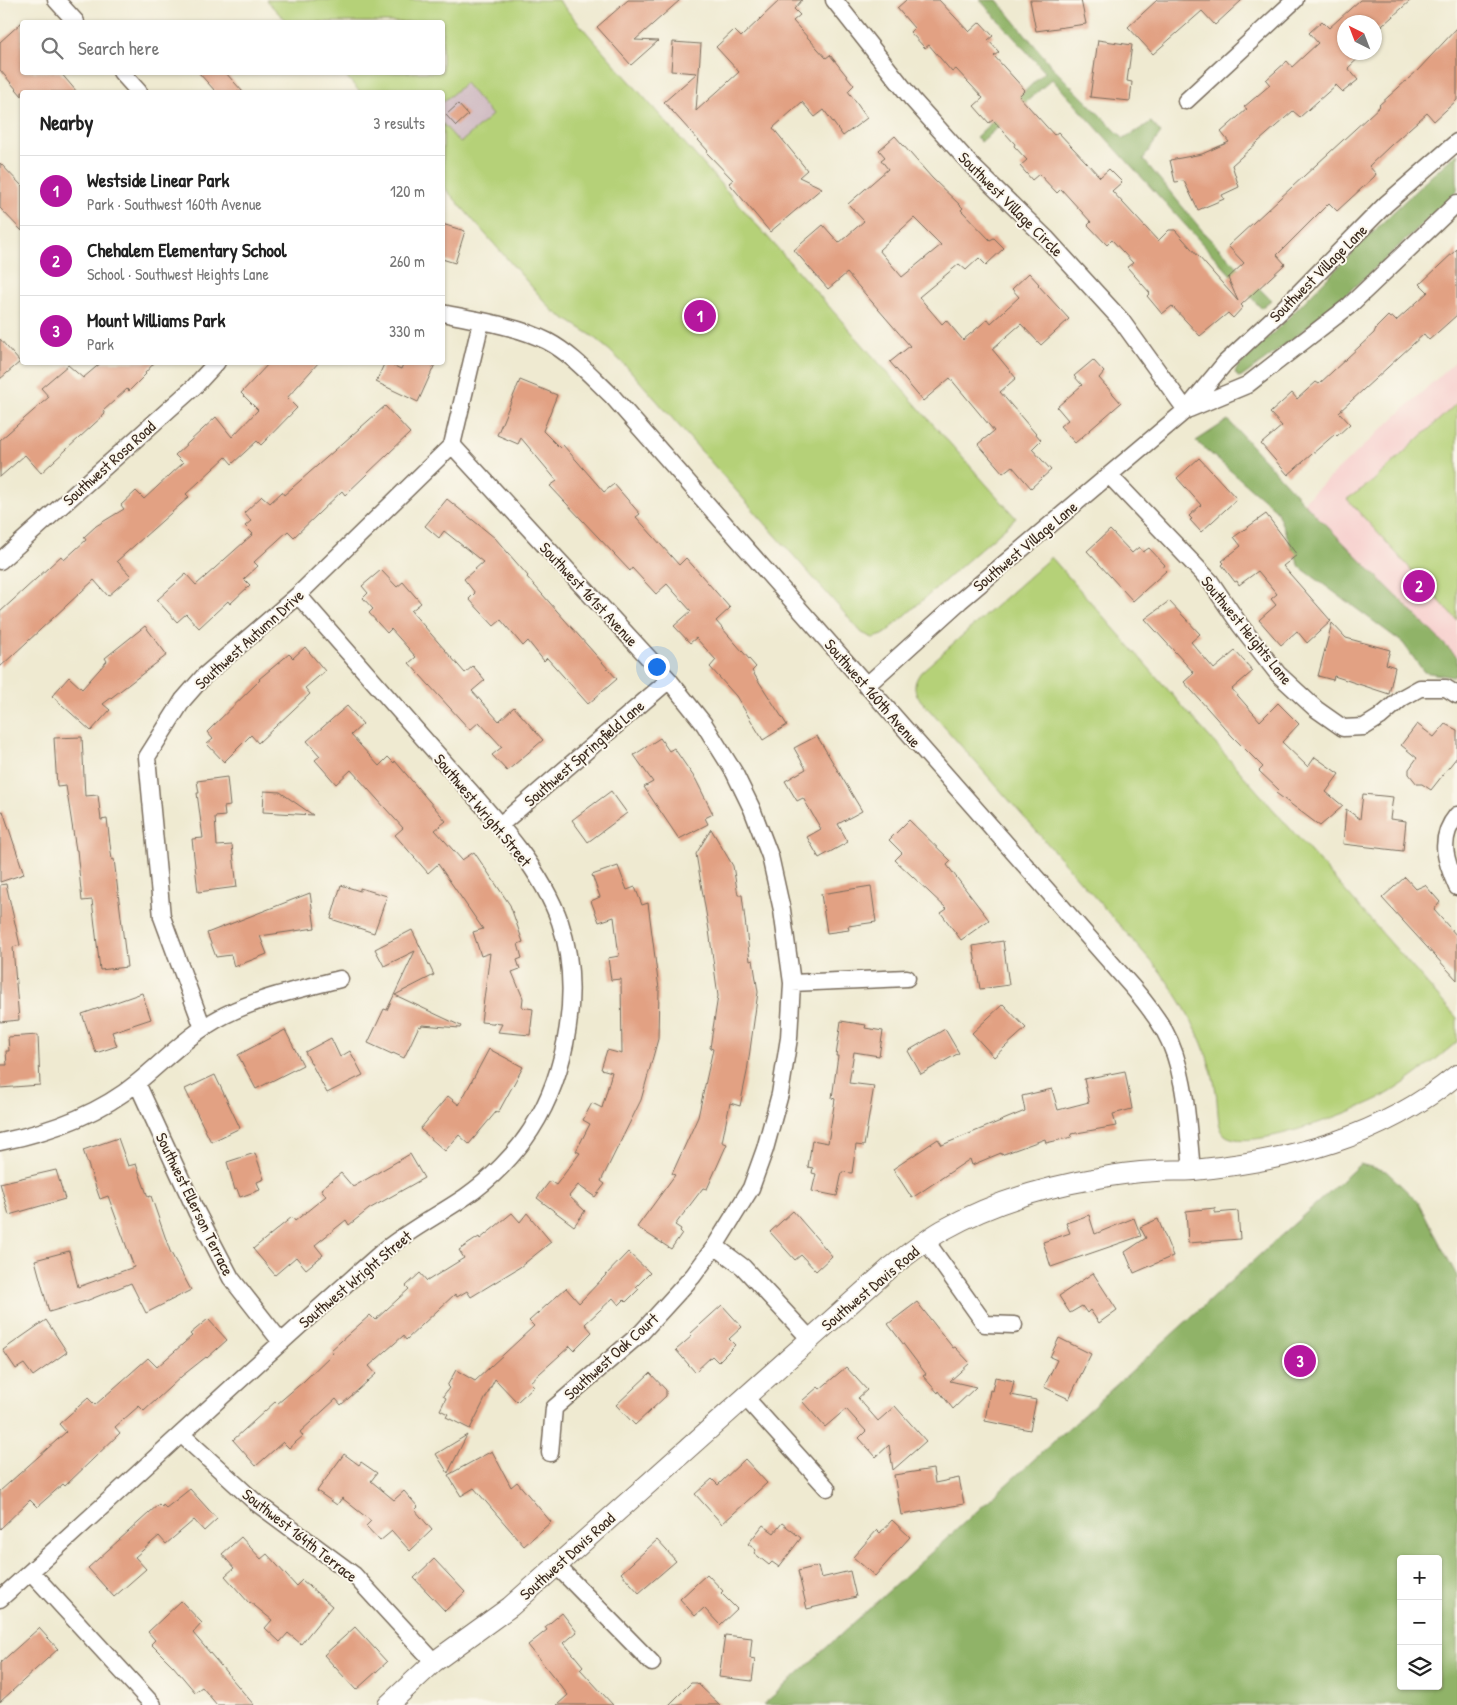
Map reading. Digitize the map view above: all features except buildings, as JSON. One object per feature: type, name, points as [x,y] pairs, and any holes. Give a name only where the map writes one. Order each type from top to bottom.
[{"type":"street","points":[[56,0],[74,20]]},
{"type":"street","name":"Southwest Village Circle","points":[[834,0],[912,99],[972,166],[1046,238],[1121,320],[1186,410]]},
{"type":"street","points":[[1186,101],[1295,0]]},
{"type":"street","points":[[124,75],[137,90]]},
{"type":"street","name":"Southwest Village Lane","points":[[866,686],[960,601],[1186,410],[1225,363],[1284,308],[1386,204],[1457,142]]},
{"type":"street","name":"Southwest Village Lane","points":[[1186,410],[1247,385],[1349,306],[1457,203]]},
{"type":"street","name":"Southwest 160th Avenue","points":[[445,314],[536,336],[557,348],[580,366],[612,396],[1134,989],[1154,1013],[1164,1031],[1180,1076],[1192,1170]]},
{"type":"street","points":[[452,445],[481,322]]},
{"type":"street","name":"Southwest Rosa Road","points":[[0,561],[194,387],[214,365]]},
{"type":"street","name":"Southwest Autumn Drive","points":[[203,1028],[162,917],[147,757],[183,700],[204,676],[298,595],[452,445]]},
{"type":"street","name":"Southwest 161st Avenue","points":[[452,445],[669,680],[704,724],[734,772],[752,809],[770,856],[782,910],[792,983],[789,1038],[780,1094],[765,1149],[751,1188],[715,1246]]},
{"type":"street","name":"Southwest Heights Lane","points":[[1109,475],[1210,582],[1278,674],[1316,709],[1342,728],[1364,727],[1380,717],[1402,698],[1420,688],[1446,688],[1457,695]]},
{"type":"street","name":"Southwest Wright Street","points":[[0,1599],[281,1342],[400,1238],[466,1196],[486,1180],[509,1158],[530,1132],[547,1103],[558,1072],[566,1040],[570,1008],[570,981],[566,947],[560,922],[548,894],[500,825],[298,595]]},
{"type":"street","name":"Southwest Springfield Lane","points":[[500,825],[669,680]]},
{"type":"street","points":[[1457,815],[1452,821],[1445,840],[1446,862],[1457,887]]},
{"type":"street","points":[[792,983],[907,978]]},
{"type":"street","points":[[0,1142],[35,1135],[75,1121],[137,1083],[182,1043],[224,1016],[268,998],[340,979]]},
{"type":"street","name":"Southwest Davis Road","points":[[388,1705],[434,1662],[510,1606],[557,1566],[890,1268],[926,1241],[961,1221],[1039,1192],[1092,1179],[1155,1171],[1192,1170],[1272,1160],[1335,1143],[1362,1133],[1396,1116],[1429,1096],[1457,1075]]},
{"type":"street","name":"Southwest Ellerson Terrace","points":[[137,1083],[196,1211],[231,1278],[281,1342]]},
{"type":"street","points":[[926,1241],[984,1324],[1014,1325]]},
{"type":"street","points":[[715,1246],[743,1267],[810,1339]]},
{"type":"street","name":"Southwest Oak Court","points":[[550,1453],[554,1408],[641,1333],[694,1276],[715,1246]]},
{"type":"street","points":[[745,1397],[827,1488]]},
{"type":"street","name":"Southwest 164th Terrace","points":[[181,1434],[254,1501],[354,1575],[434,1662]]},
{"type":"street","points":[[557,1566],[652,1663]]},
{"type":"street","points":[[31,1572],[153,1705]]},
{"type":"shaded area","points":[[464,83],[493,115],[460,144],[445,126],[445,99]]},
{"type":"shaded area","points":[[1457,360],[1457,671],[1303,502]]},
{"type":"green space","points":[[266,0],[558,0],[1016,518],[883,635],[873,638],[862,633],[627,367],[591,335],[553,311],[445,188],[445,126],[460,143],[492,115],[465,83],[445,100],[445,90],[358,90],[345,75],[445,75],[445,20],[285,20]]},
{"type":"green space","points":[[980,0],[997,0],[1055,70],[1124,139],[1151,122],[1161,133],[1143,159],[1205,234],[1271,300],[1261,308],[1052,79],[981,142],[976,137],[1045,72]]},
{"type":"green space","points":[[1457,153],[1457,191],[1327,311],[1272,355],[1243,376],[1238,377],[1235,372],[1238,367],[1373,232]]},
{"type":"green space","points":[[1457,403],[1457,620],[1347,499],[1372,482]]},
{"type":"green space","points":[[1228,420],[1303,502],[1457,657],[1457,672],[1453,677],[1424,672],[1403,643],[1300,567],[1276,510],[1196,441]]},
{"type":"green space","points":[[1051,557],[1457,1018],[1457,1042],[1394,1090],[1328,1120],[1276,1135],[1253,1139],[1234,1139],[1223,1133],[1219,1119],[1215,1084],[1202,1043],[1183,1006],[1159,970],[917,696],[915,684],[921,672]]},
{"type":"green space","points":[[1360,1164],[1386,1171],[1418,1202],[1457,1276],[1457,1705],[763,1705]]},
{"type":"place","name":"Westside Linear Park","points":[[700,316]]},
{"type":"place","name":"Chehalem Elementary School","points":[[1419,586]]},
{"type":"place","name":"Mount Williams Park","points":[[1300,1361]]}]
